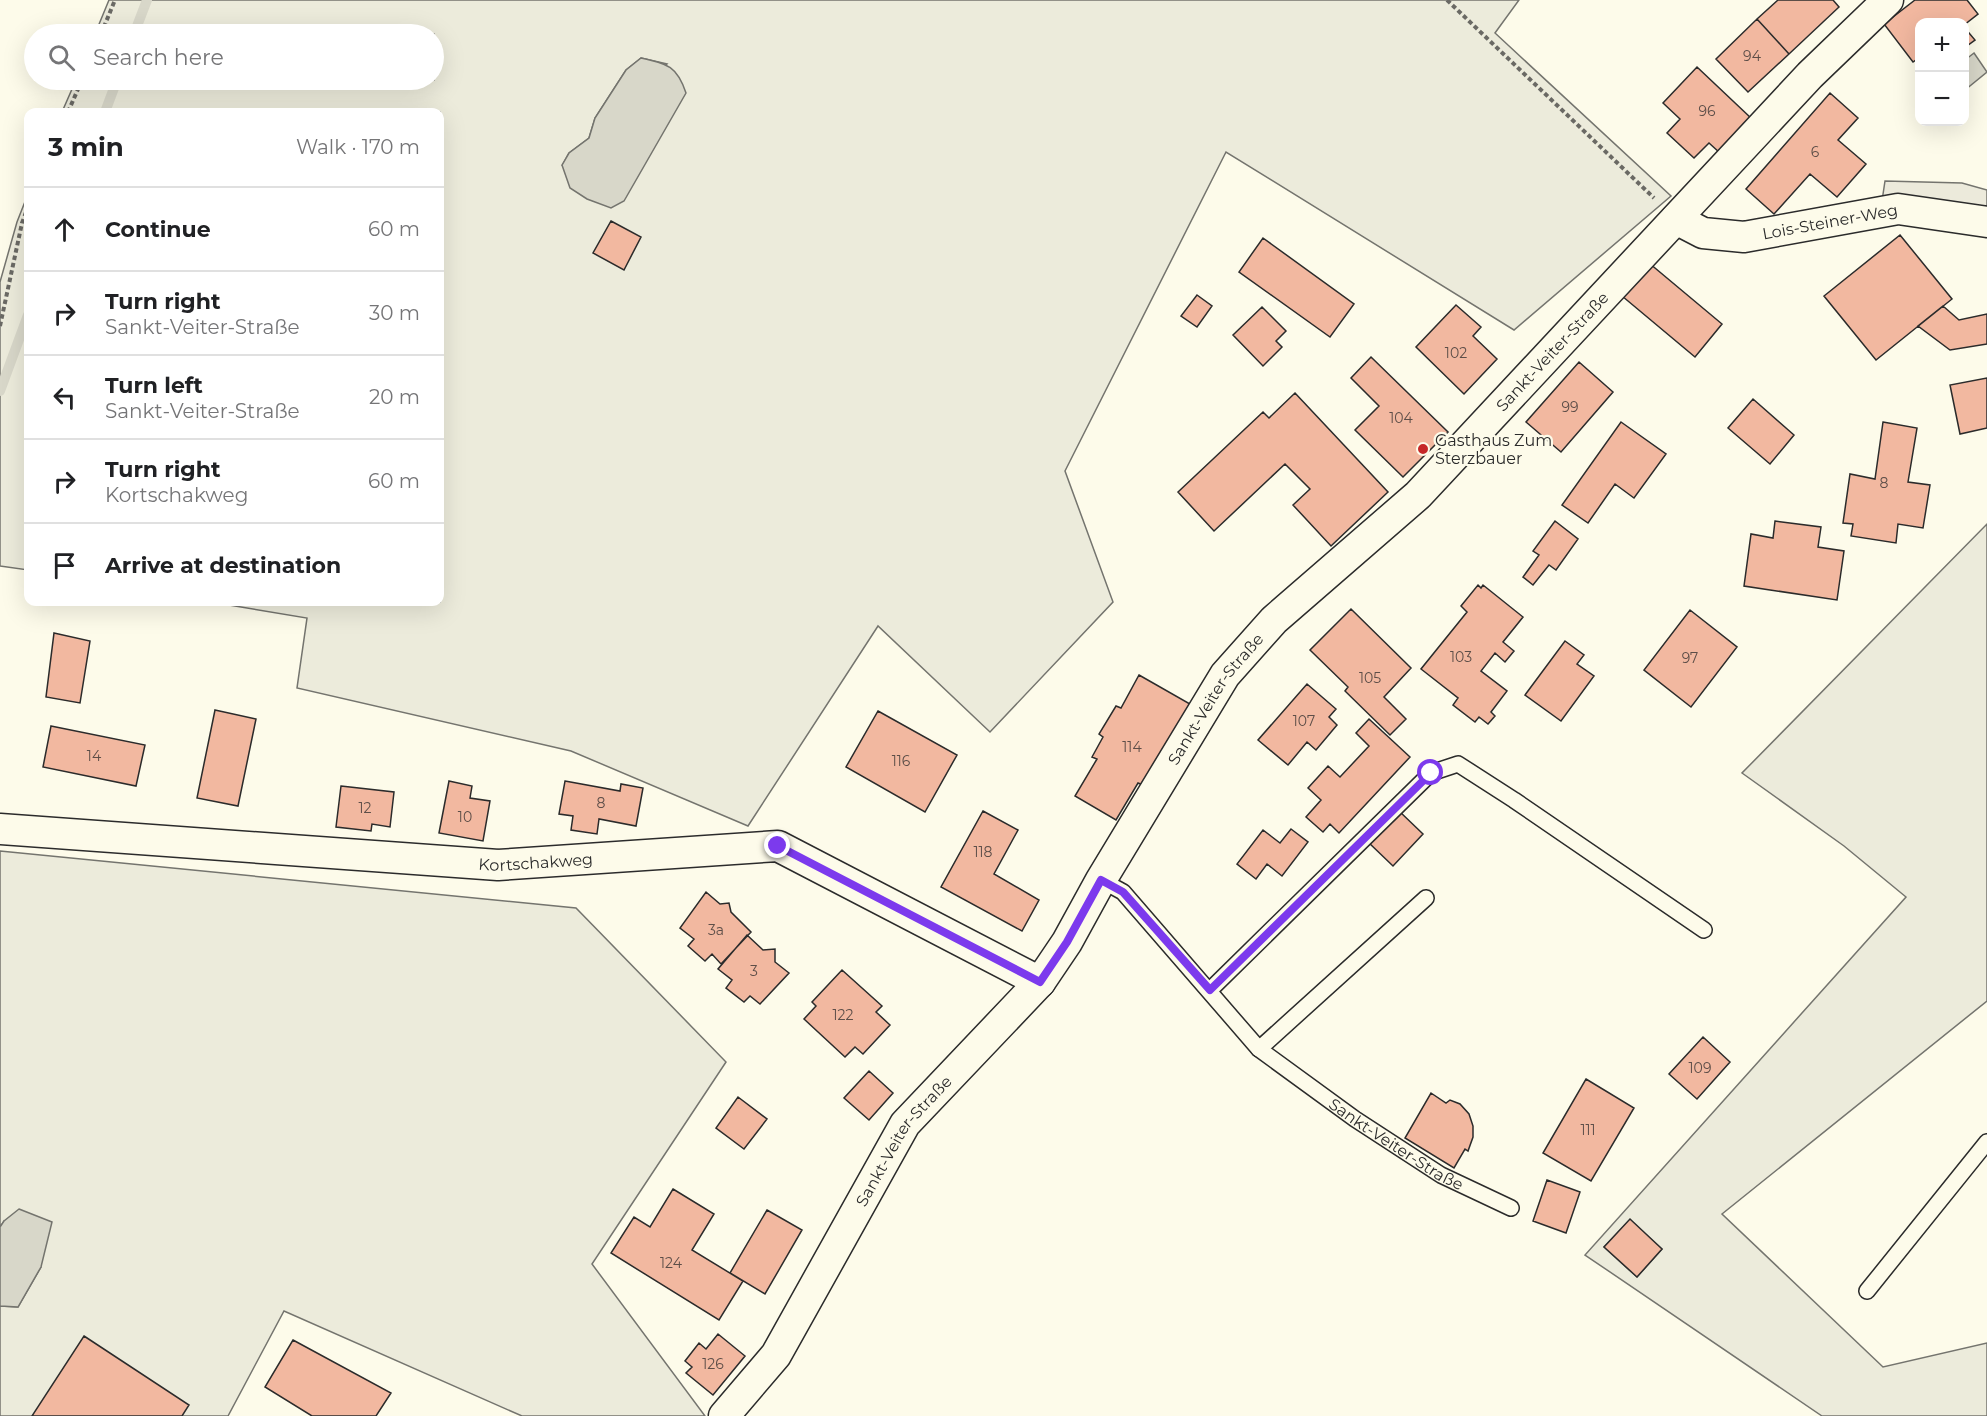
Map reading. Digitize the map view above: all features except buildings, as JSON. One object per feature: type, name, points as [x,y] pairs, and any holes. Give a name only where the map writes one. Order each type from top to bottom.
[{"type":"street","name":"Sankt-Veiter-Straße","points":[[724,1416],[776,1354],[905,1124],[1040,982],[1067,942],[1101,880],[1225,675],[1274,620],[1418,495],[1810,75],[1888,0]]},
{"type":"street","name":"Lois-Steiner-Weg","points":[[1676,219],[1703,233],[1744,237],[1898,209],[1987,222]]},
{"type":"street","name":"Kortschakweg","points":[[0,829],[498,865],[778,846],[1040,982]]},
{"type":"lane","points":[[1210,990],[1431,773],[1458,764],[1704,930]]},
{"type":"lane","name":"Sankt-Veiter-Straße","points":[[1101,880],[1123,892],[1259,1048],[1355,1119],[1441,1175],[1511,1208]]},
{"type":"lane","points":[[1259,1048],[1426,898]]},
{"type":"lane","points":[[1867,1291],[1987,1142]]},
{"type":"path","points":[[105,24],[115,0]]},
{"type":"path","points":[[1447,0],[1676,219]]},
{"type":"path","points":[[70,108],[78,90]]},
{"type":"path","points":[[0,326],[24,218]]},
{"type":"shaded area","points":[[109,0],[1519,0],[1495,33],[1671,196],[1514,330],[1226,152],[1065,471],[1113,602],[990,732],[878,626],[748,826],[571,751],[297,688],[307,618],[235,606],[444,606],[444,108],[64,108],[72,90],[444,90],[444,24],[99,24]],"holes":[[[641,58],[667,64],[562,166],[569,153],[589,138],[595,118],[626,70]]]},
{"type":"shaded area","points":[[1974,53],[1987,72],[1969,87],[1969,72],[1969,57]]},
{"type":"shaded area","points":[[641,58],[670,68],[679,77],[686,93],[624,201],[611,208],[587,199],[570,188],[562,165],[569,153],[589,138],[595,118],[626,70]]},
{"type":"shaded area","points":[[1885,181],[1962,183],[1987,190],[1987,212],[1882,201]]},
{"type":"shaded area","points":[[24,204],[24,569],[0,566],[0,282]]},
{"type":"shaded area","points":[[1987,524],[1987,1001],[1722,1214],[1883,1367],[1987,1343],[1987,1416],[1822,1416],[1585,1255],[1906,897],[1844,846],[1742,773]],"holes":[[[1630,1220],[1662,1249],[1637,1277],[1604,1247]]]},
{"type":"shaded area","points":[[0,851],[576,908],[726,1062],[592,1264],[705,1416],[522,1416],[284,1311],[228,1416],[0,1416],[0,1306],[18,1307],[41,1267],[4,1221],[0,1227]]},
{"type":"shaded area","points":[[19,1209],[52,1222],[41,1267],[18,1307],[0,1306],[0,1227]]},
{"type":"waterway","points":[[138,24],[147,0]]},
{"type":"waterway","points":[[106,108],[113,90]]},
{"type":"waterway","points":[[0,391],[24,326]]},
{"type":"place","name":"Gasthaus Zum Sterzbauer","points":[[1423,449]]},
{"type":"route","points":[[778,846],[1040,982],[1067,942],[1101,880],[1123,892],[1210,990],[1431,773]]}]
